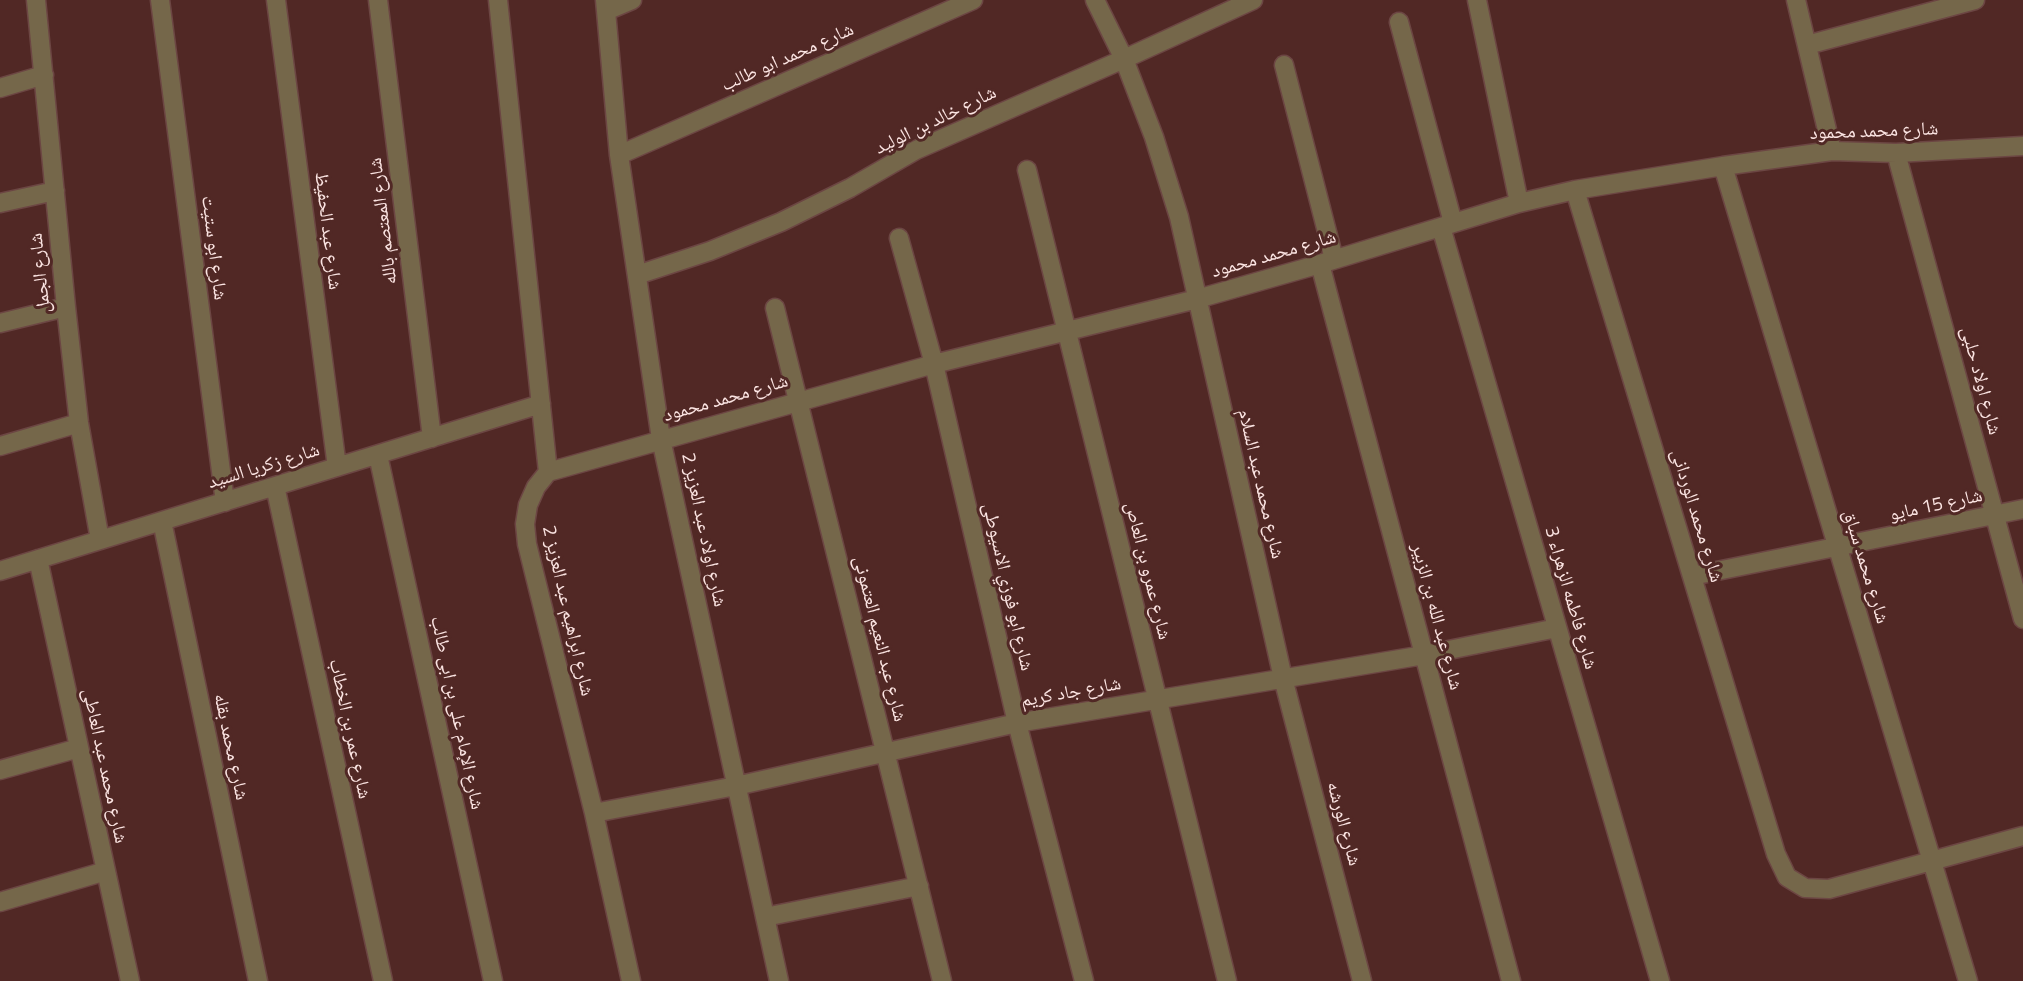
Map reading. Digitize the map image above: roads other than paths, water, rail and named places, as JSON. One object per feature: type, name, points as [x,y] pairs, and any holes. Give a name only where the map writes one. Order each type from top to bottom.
[{"type":"street","name":"شارع الجمل","points":[[36,0],[79,423],[100,540]]},
{"type":"street","name":"شارع ابو ستيت","points":[[160,0],[225,502]]},
{"type":"street","name":"شارع عبد الحفيظ","points":[[276,0],[337,467]]},
{"type":"street","name":"شارع المعتصم بالله","points":[[378,0],[432,438]]},
{"type":"street","points":[[498,0],[548,472]]},
{"type":"street","points":[[606,6],[632,0]]},
{"type":"street","name":"شارع محمد ابو طالب","points":[[619,155],[973,0]]},
{"type":"street","points":[[1095,0],[1124,59],[1154,137],[1175,204],[1197,299]]},
{"type":"street","name":"شارع خالد بن الوليد","points":[[636,275],[710,251],[780,222],[850,188],[916,150],[1253,0]]},
{"type":"street","points":[[1477,0],[1518,203]]},
{"type":"street","points":[[1796,0],[1832,151]]},
{"type":"street","points":[[1807,45],[1975,0]]},
{"type":"street","name":"شارع اولاد عبد العزيز 2","points":[[606,6],[619,155],[662,439],[779,981]]},
{"type":"street","name":"شارع فاطمه الزهراء 3","points":[[1399,22],[1447,225],[1557,628],[1660,981]]},
{"type":"street","name":"شارع عبد الله بن الزبير","points":[[1284,65],[1327,262],[1424,654],[1511,981]]},
{"type":"street","points":[[0,88],[44,75]]},
{"type":"street","name":"شارع محمد محمود","points":[[548,472],[934,364],[1197,299],[1518,203],[1575,190],[1832,151],[1896,153],[2023,146]]},
{"type":"street","name":"شارع اولاد حلبى","points":[[1896,153],[2023,620]]},
{"type":"street","name":"شارع محمد سباق","points":[[1723,166],[1968,981]]},
{"type":"street","name":"شارع عمرو بن العاص","points":[[1027,170],[1227,981]]},
{"type":"street","name":"شارع محمد الوردانى","points":[[1575,190],[1776,855],[1787,877],[1805,888],[1829,888],[2023,836]]},
{"type":"street","points":[[0,203],[55,191]]},
{"type":"street","name":"شارع ابو فوزي الاسيوطى","points":[[899,238],[934,364],[1017,723],[1084,981]]},
{"type":"street","name":"شارع محمد عبد السلام","points":[[1197,299],[1283,678]]},
{"type":"street","points":[[0,323],[66,307]]},
{"type":"street","name":"شارع عبد النعيم العتمونى","points":[[775,308],[942,981]]},
{"type":"street","name":"شارع زكريا السيد","points":[[0,571],[541,404]]},
{"type":"street","points":[[0,446],[79,423]]},
{"type":"street","name":"شارع الإمام على بن ابى طالب","points":[[378,455],[494,981]]},
{"type":"street","name":"شارع ابراهيم عبد العزيز 2","points":[[548,472],[536,487],[528,505],[525,524],[527,544],[594,813],[631,981]]},
{"type":"street","name":"شارع عمر بن الخطاب","points":[[275,486],[383,981]]},
{"type":"street","name":"شارع 15 مايو","points":[[1692,576],[2023,509]]},
{"type":"street","name":"شارع محمد بقله","points":[[162,521],[258,981]]},
{"type":"street","name":"شارع محمد عبد العاطى","points":[[38,559],[130,981]]},
{"type":"street","name":"شارع جاد كريم","points":[[594,813],[736,786],[1017,723],[1424,654],[1557,628]]},
{"type":"street","name":"شارع الورشه","points":[[1283,678],[1362,981]]},
{"type":"street","points":[[0,769],[79,748]]},
{"type":"street","points":[[0,902],[106,872]]},
{"type":"street","points":[[765,917],[919,886]]}]
